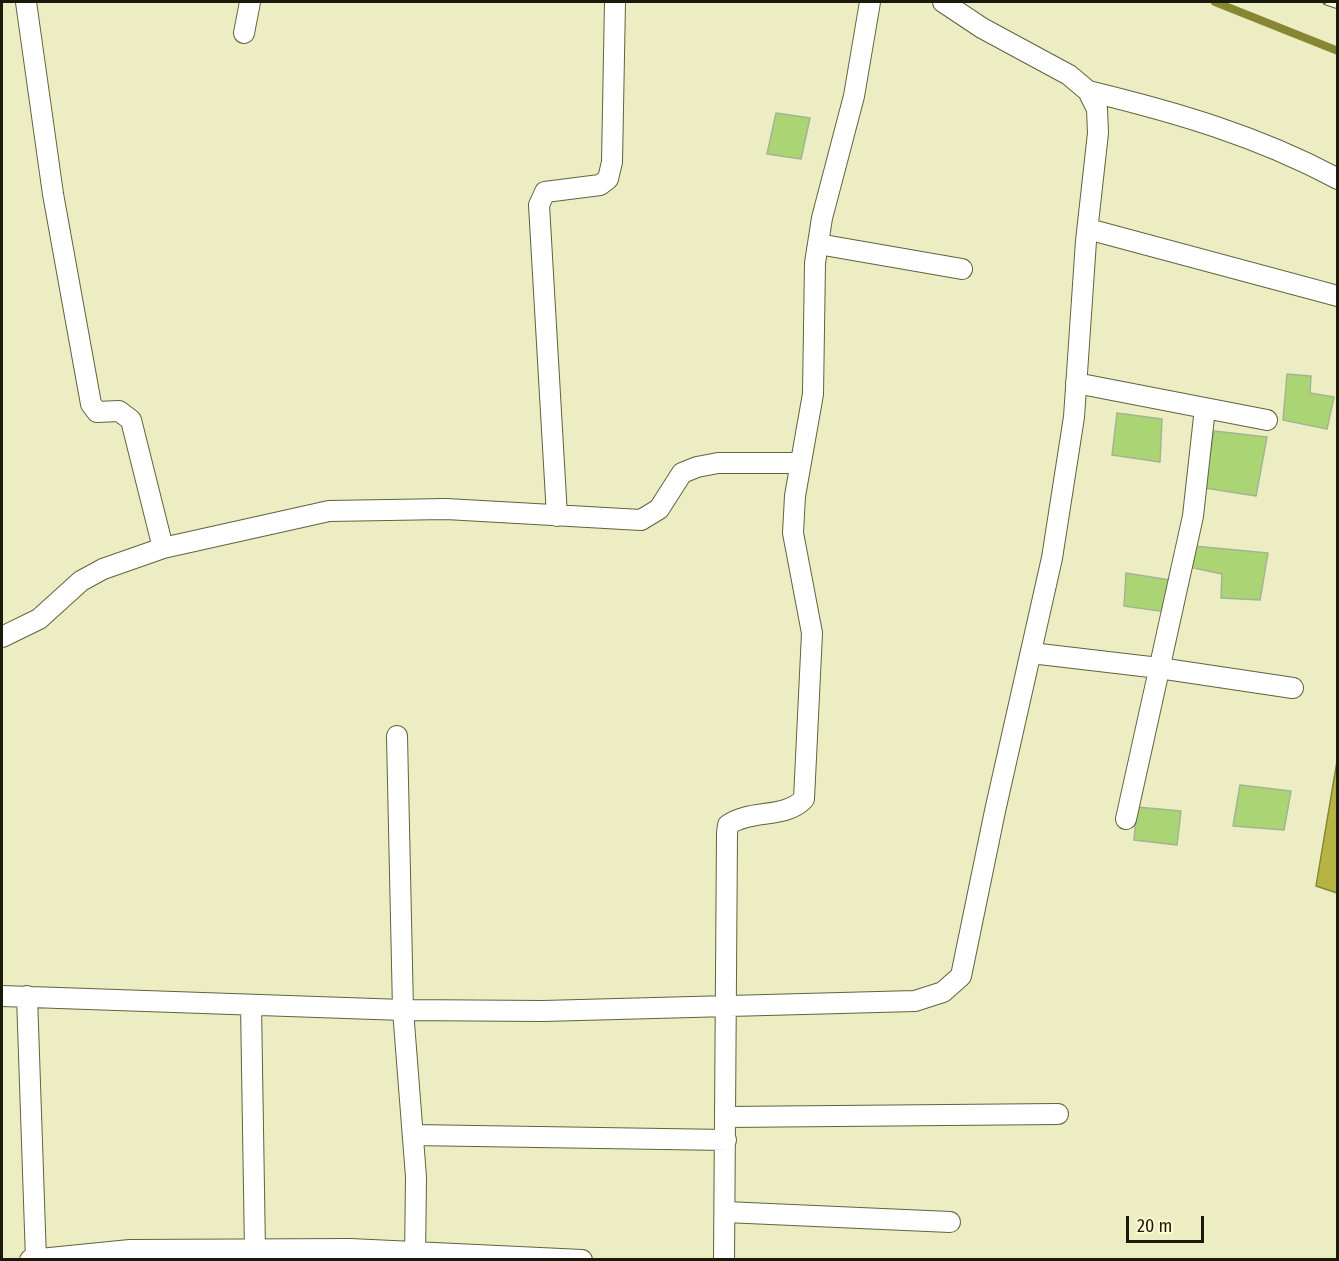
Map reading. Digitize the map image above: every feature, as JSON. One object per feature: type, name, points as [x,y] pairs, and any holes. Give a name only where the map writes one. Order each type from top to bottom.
[{"type":"street","points":[[26,2],[53,194],[91,404],[97,412],[119,411],[131,420],[162,548]]},
{"type":"street","points":[[244,33],[250,2]]},
{"type":"street","points":[[556,516],[538,229],[539,205],[545,192],[600,185],[608,179],[612,153],[615,2]]},
{"type":"street","points":[[724,1260],[728,825],[737,819],[795,808],[804,799],[812,633],[793,533],[800,463],[813,394],[815,263],[854,96],[870,2]]},
{"type":"street","points":[[2,996],[404,1010],[543,1011],[915,1001],[943,992],[961,976],[1052,558],[1074,417],[1088,229],[1098,133],[1096,109],[1088,91],[1070,75],[982,28],[943,2]]},
{"type":"street","points":[[1088,91],[1180,114],[1238,132],[1338,179]]},
{"type":"street","points":[[1088,229],[1338,296]]},
{"type":"street","points":[[818,244],[962,269]]},
{"type":"street","points":[[1076,383],[1268,420]]},
{"type":"street","points":[[1126,819],[1193,516],[1205,408]]},
{"type":"street","points":[[2,637],[39,619],[81,581],[103,569],[162,548],[329,512],[446,509],[641,520],[659,509],[682,473],[697,467],[718,463],[800,463]]},
{"type":"street","points":[[1031,653],[1159,668],[1293,688]]},
{"type":"street","points":[[397,736],[404,1010],[416,1177],[415,1256]]},
{"type":"street","points":[[27,996],[36,1259]]},
{"type":"street","points":[[251,1005],[255,1251]]},
{"type":"street","points":[[726,1117],[1058,1114]]},
{"type":"street","points":[[413,1136],[726,1140]]},
{"type":"street","points":[[725,1212],[950,1222]]},
{"type":"street","points":[[30,1260],[130,1250],[350,1249],[415,1256],[582,1260]]},
{"type":"shaded area","points":[[1337,761],[1337,893],[1316,886]]},
{"type":"building","points":[[776,113],[810,118],[801,159],[767,154]]},
{"type":"building","points":[[1287,374],[1311,376],[1310,393],[1334,397],[1327,429],[1283,420]]},
{"type":"building","points":[[1117,413],[1162,419],[1160,462],[1112,455]]},
{"type":"building","points":[[1214,431],[1267,437],[1256,496],[1205,488]]},
{"type":"building","points":[[1194,546],[1268,553],[1260,600],[1221,598],[1222,574],[1189,567]]},
{"type":"building","points":[[1126,573],[1170,580],[1167,612],[1124,606]]},
{"type":"building","points":[[1240,785],[1291,791],[1284,830],[1233,826]]},
{"type":"building","points":[[1137,807],[1181,811],[1177,845],[1134,840]]},
{"type":"waterway","points":[[1215,2],[1338,51]]},
{"type":"railway","points":[[1326,2],[1338,6]]}]
